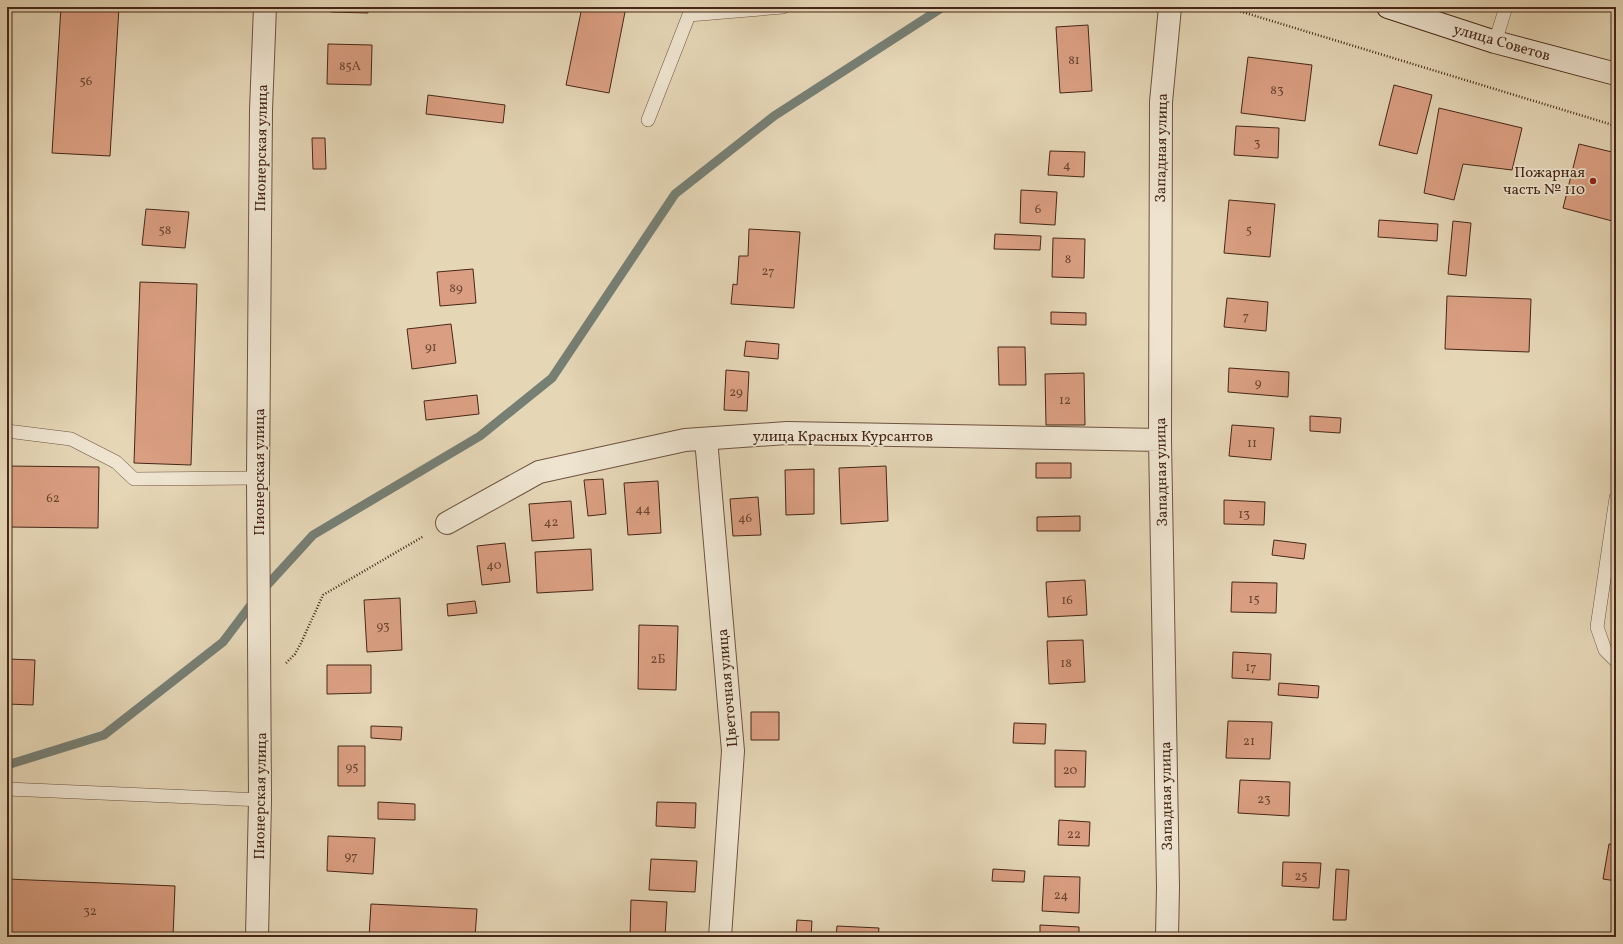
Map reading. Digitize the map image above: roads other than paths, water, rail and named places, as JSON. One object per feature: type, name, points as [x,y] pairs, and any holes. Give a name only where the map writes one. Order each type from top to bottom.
[{"type":"street","name":"Пионерская улица","points":[[257,937],[260,800],[258,478],[261,110],[265,7]]},
{"type":"street","name":"Западная улица","points":[[1167,937],[1168,886],[1160,440],[1161,102],[1170,7]]},
{"type":"street","name":"улица Советов","points":[[1388,7],[1496,42],[1616,74]]},
{"type":"street","name":"улица Красных Курсантов","points":[[447,523],[539,472],[685,440],[787,433],[1160,440]]},
{"type":"street","name":"Цветочная улица","points":[[706,439],[733,751],[720,937]]},
{"type":"lane","points":[[648,120],[689,14],[783,7]]},
{"type":"lane","points":[[1496,42],[1506,7]]},
{"type":"lane","points":[[7,431],[71,439],[116,462],[134,479],[258,478]]},
{"type":"lane","points":[[1616,498],[1597,627],[1605,650],[1616,661]]},
{"type":"lane","points":[[7,789],[260,800]]},
{"type":"waterway","points":[[7,765],[104,735],[223,642],[260,593],[313,535],[480,436],[552,378],[675,194],[774,116],[943,7]]},
{"type":"place","name":"Пожарная часть № 110","points":[[1593,181]]}]
